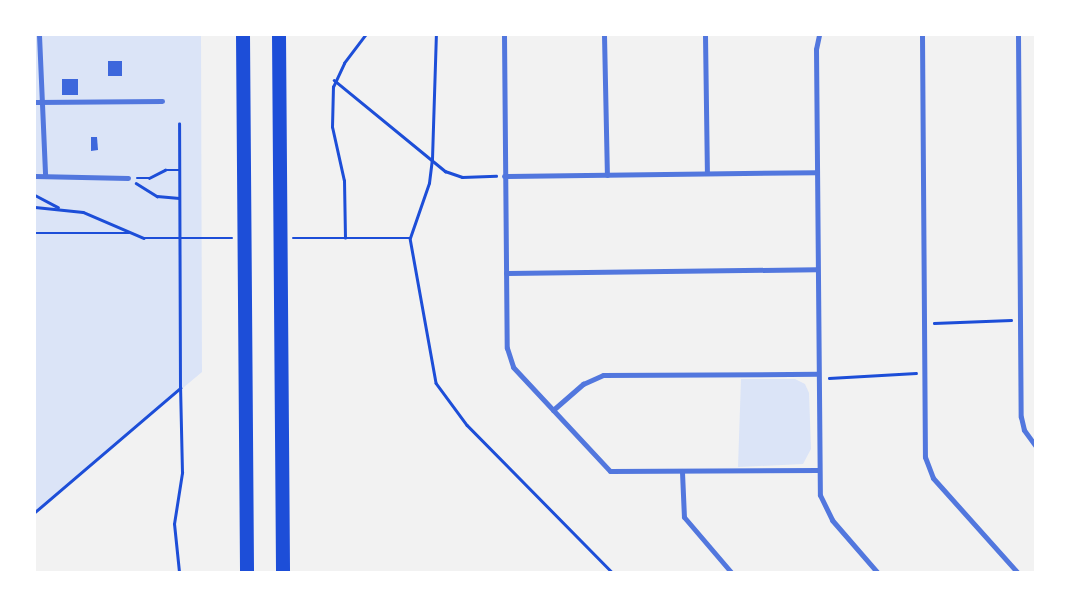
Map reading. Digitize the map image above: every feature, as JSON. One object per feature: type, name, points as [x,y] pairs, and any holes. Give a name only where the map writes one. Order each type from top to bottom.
[{"type":"highway","points":[[243,35],[247,572]]},
{"type":"highway","points":[[279,35],[283,572]]},
{"type":"street","points":[[39,35],[45,175]]},
{"type":"street","points":[[504,35],[504,176],[508,356],[513,367],[610,471],[818,470]]},
{"type":"street","points":[[604,35],[607,174]]},
{"type":"street","points":[[705,35],[707,173]]},
{"type":"street","points":[[819,35],[816,49],[818,470],[820,494],[828,514],[877,572]]},
{"type":"street","points":[[922,35],[926,465],[933,478],[1017,572]]},
{"type":"street","points":[[1018,35],[1022,319],[1021,417],[1024,430],[1035,445]]},
{"type":"street","points":[[35,102],[162,101]]},
{"type":"street","points":[[504,176],[817,172]]},
{"type":"street","points":[[35,176],[128,178]]},
{"type":"street","points":[[506,274],[817,269]]},
{"type":"street","points":[[553,410],[583,384],[602,375],[818,376]]},
{"type":"street","points":[[682,472],[684,517],[731,572]]},
{"type":"path","points":[[365,35],[334,80],[332,128],[344,180],[345,238],[410,238]]},
{"type":"path","points":[[436,35],[432,159],[429,183],[410,238],[436,383],[482,441],[612,572]]},
{"type":"path","points":[[334,80],[445,171],[462,177],[504,176]]},
{"type":"path","points":[[179,124],[182,473],[174,524],[180,572]]},
{"type":"path","points":[[128,178],[149,178],[165,170],[179,170]]},
{"type":"path","points":[[128,178],[157,196],[179,198]]},
{"type":"path","points":[[35,195],[60,208]]},
{"type":"path","points":[[35,207],[60,208],[83,212],[144,238],[185,238]]},
{"type":"path","points":[[35,233],[129,233]]},
{"type":"path","points":[[924,324],[1022,319]]},
{"type":"path","points":[[818,376],[924,373]]},
{"type":"path","points":[[35,512],[180,388]]},
{"type":"shaded area","points":[[35,35],[201,35],[202,372],[35,512]]},
{"type":"shaded area","points":[[741,379],[795,379],[805,384],[809,393],[811,449],[803,464],[738,467]]},
{"type":"building","points":[[108,61],[122,61],[122,76],[108,76]]},
{"type":"building","points":[[62,79],[78,79],[78,95],[62,95]]},
{"type":"building","points":[[91,137],[97,137],[98,150],[91,151]]}]
